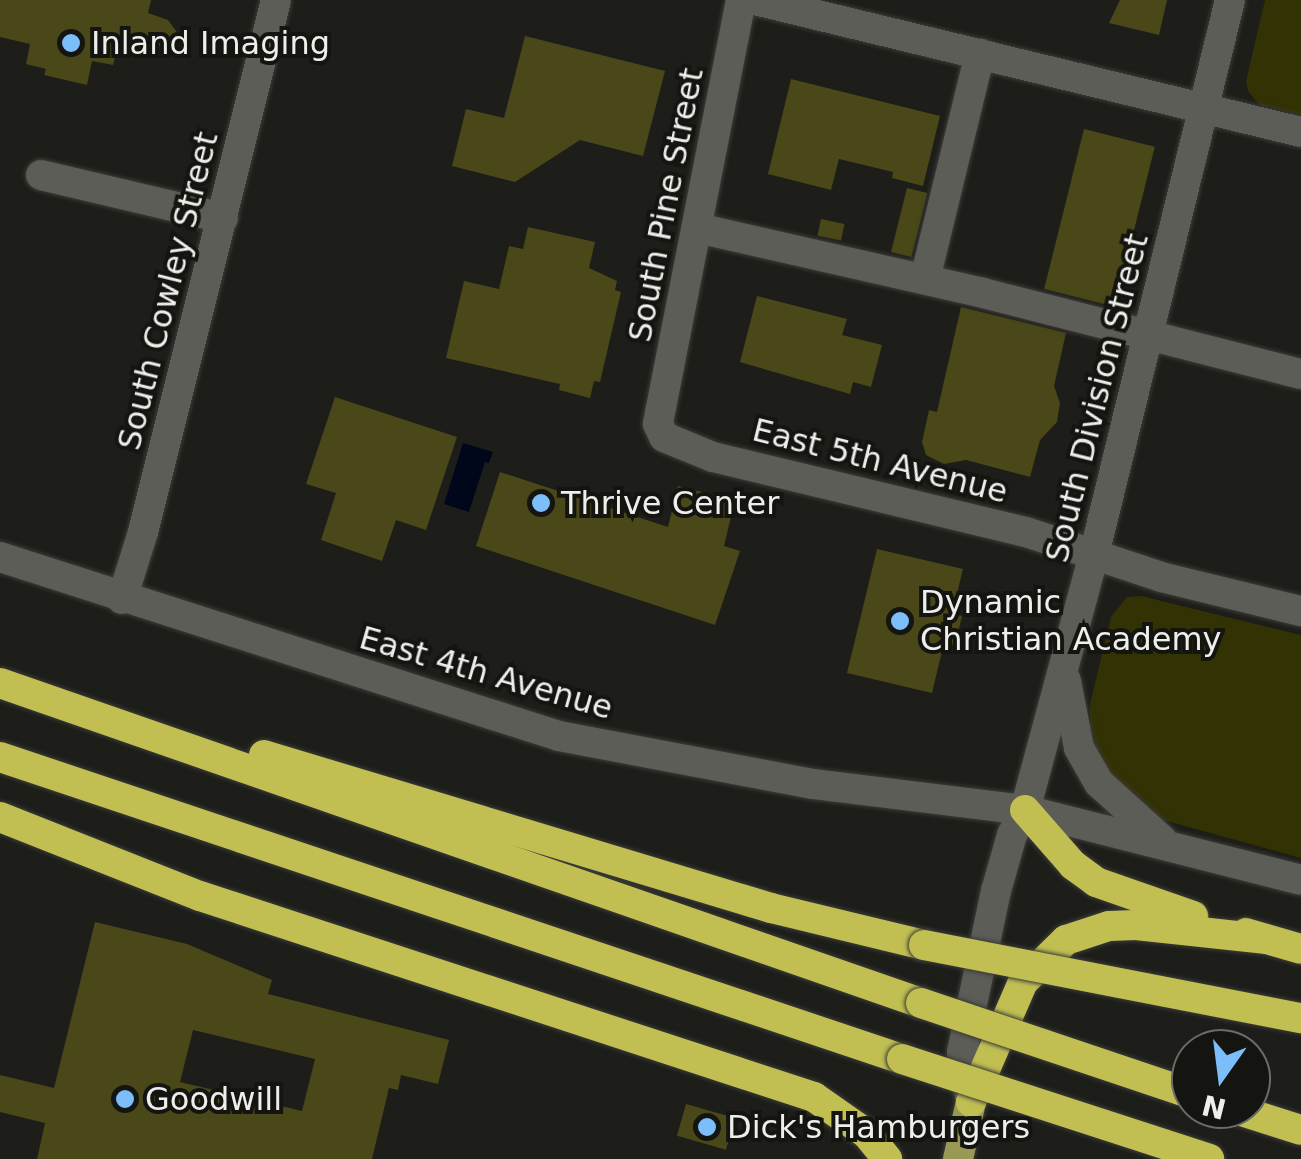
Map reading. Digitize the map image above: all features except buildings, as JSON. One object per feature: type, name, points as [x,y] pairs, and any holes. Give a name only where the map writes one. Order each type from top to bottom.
[{"type":"highway","points":[[0,682],[449,808],[771,908],[924,945],[1301,1018]]},
{"type":"highway","points":[[0,682],[1171,1087]]},
{"type":"highway","points":[[0,758],[1209,1159]]},
{"type":"highway","points":[[1026,810],[1073,865],[1096,882],[1301,948]]},
{"type":"highway","points":[[0,817],[200,896],[814,1097],[867,1134],[887,1159]]},
{"type":"highway","points":[[971,1102],[1023,982],[1066,940],[1110,926],[1136,925],[1264,939]]},
{"type":"highway","points":[[1271,1120],[1301,1130]]},
{"type":"main road","name":"South Division Street","points":[[958,1159],[971,1102]]},
{"type":"street","name":"South Cowley Street","points":[[122,598],[144,532],[276,0]]},
{"type":"street","name":"South Pine Street","points":[[658,424],[741,0]]},
{"type":"street","points":[[755,0],[1301,132]]},
{"type":"street","name":"South Division Street","points":[[971,1102],[962,1052],[1004,859],[1026,810],[1094,554],[1230,0]]},
{"type":"street","points":[[925,280],[980,54]]},
{"type":"street","points":[[41,175],[223,218]]},
{"type":"street","points":[[697,228],[925,280],[1301,374]]},
{"type":"street","name":"East 5th Avenue","points":[[658,424],[664,436],[713,457],[1026,532],[1161,577],[1301,611]]},
{"type":"street","name":"East 4th Avenue","points":[[0,557],[559,736],[813,784],[1026,810],[1165,842],[1301,880]]},
{"type":"street","points":[[1064,666],[1080,748],[1099,783],[1165,842]]},
{"type":"shaded area","points":[[1265,0],[1301,0],[1301,115],[1259,105],[1248,91],[1246,81]]},
{"type":"shaded area","points":[[1141,596],[1301,635],[1301,858],[1163,820],[1139,808],[1101,763],[1090,730],[1090,704],[1111,617],[1127,597]]},
{"type":"water","points":[[463,443],[493,452],[489,463],[485,462],[469,512],[444,504]]},
{"type":"place","name":"Inland Imaging","points":[[71,43]]},
{"type":"place","name":"Thrive Center","points":[[541,503]]},
{"type":"place","name":"Dynamic Christian Academy","points":[[900,621]]},
{"type":"place","name":"Goodwill","points":[[125,1099]]},
{"type":"place","name":"Dick's Hamburgers","points":[[707,1127]]}]
